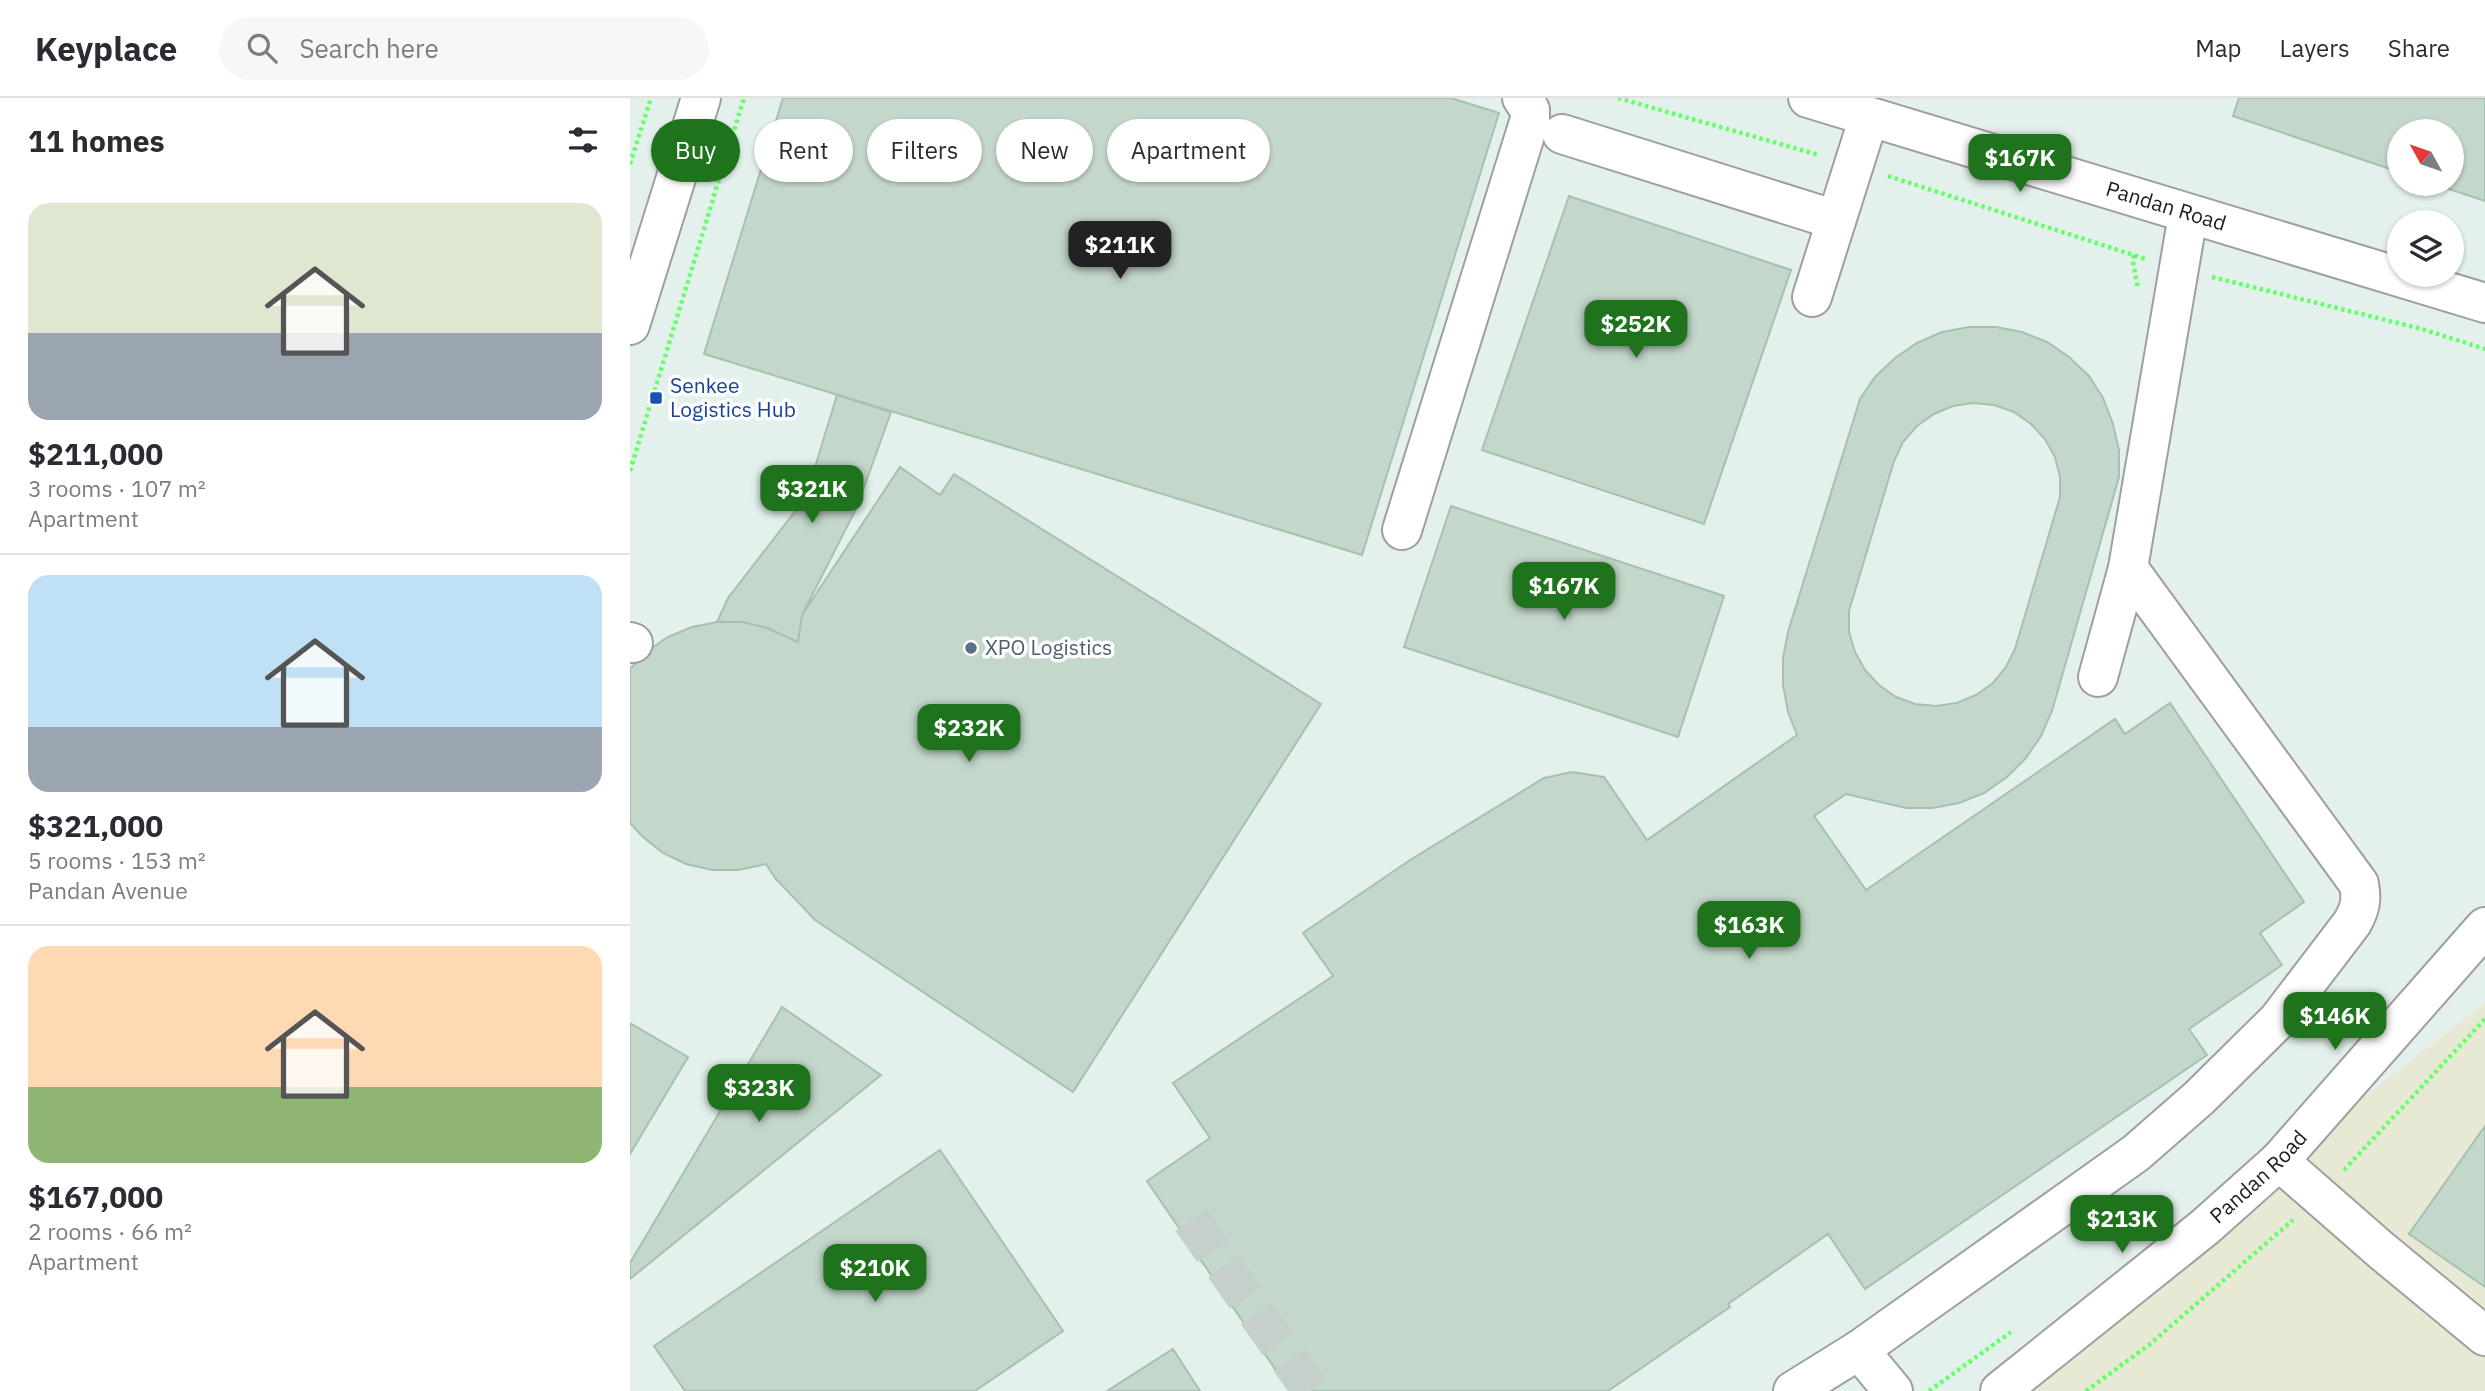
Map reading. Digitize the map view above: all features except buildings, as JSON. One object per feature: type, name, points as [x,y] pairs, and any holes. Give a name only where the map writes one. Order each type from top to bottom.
[{"type":"street","points":[[630,325],[701,98]]},
{"type":"street","points":[[1402,530],[1530,119],[1530,110],[1522,98]]},
{"type":"street","name":"Pandan Road","points":[[1808,98],[2485,303]]},
{"type":"street","points":[[1812,298],[1869,117]]},
{"type":"street","points":[[1562,134],[1836,220]]},
{"type":"street","points":[[2098,677],[2128,568],[2188,215]]},
{"type":"street","points":[[1793,1391],[1858,1350],[2136,1153],[2199,1098],[2278,1020],[2360,909],[2362,898],[2359,884],[2128,568]]},
{"type":"street","name":"Pandan Road","points":[[2000,1391],[2205,1227],[2279,1161],[2485,927]]},
{"type":"street","points":[[2279,1161],[2485,1336]]},
{"type":"street","points":[[1858,1350],[1893,1391]]},
{"type":"path","points":[[630,164],[650,98]]},
{"type":"path","points":[[630,471],[744,98]]},
{"type":"path","points":[[1618,98],[1853,165]]},
{"type":"path","points":[[1929,1391],[2018,1327]]},
{"type":"shaded area","points":[[2485,1003],[2485,1391],[1985,1391]]},
{"type":"tunnel","points":[[1191,1220],[1311,1391]]},
{"type":"place","name":"Senkee Logistics Hub","points":[[656,398]]},
{"type":"place","name":"XPO Logistics","points":[[971,648]]}]
